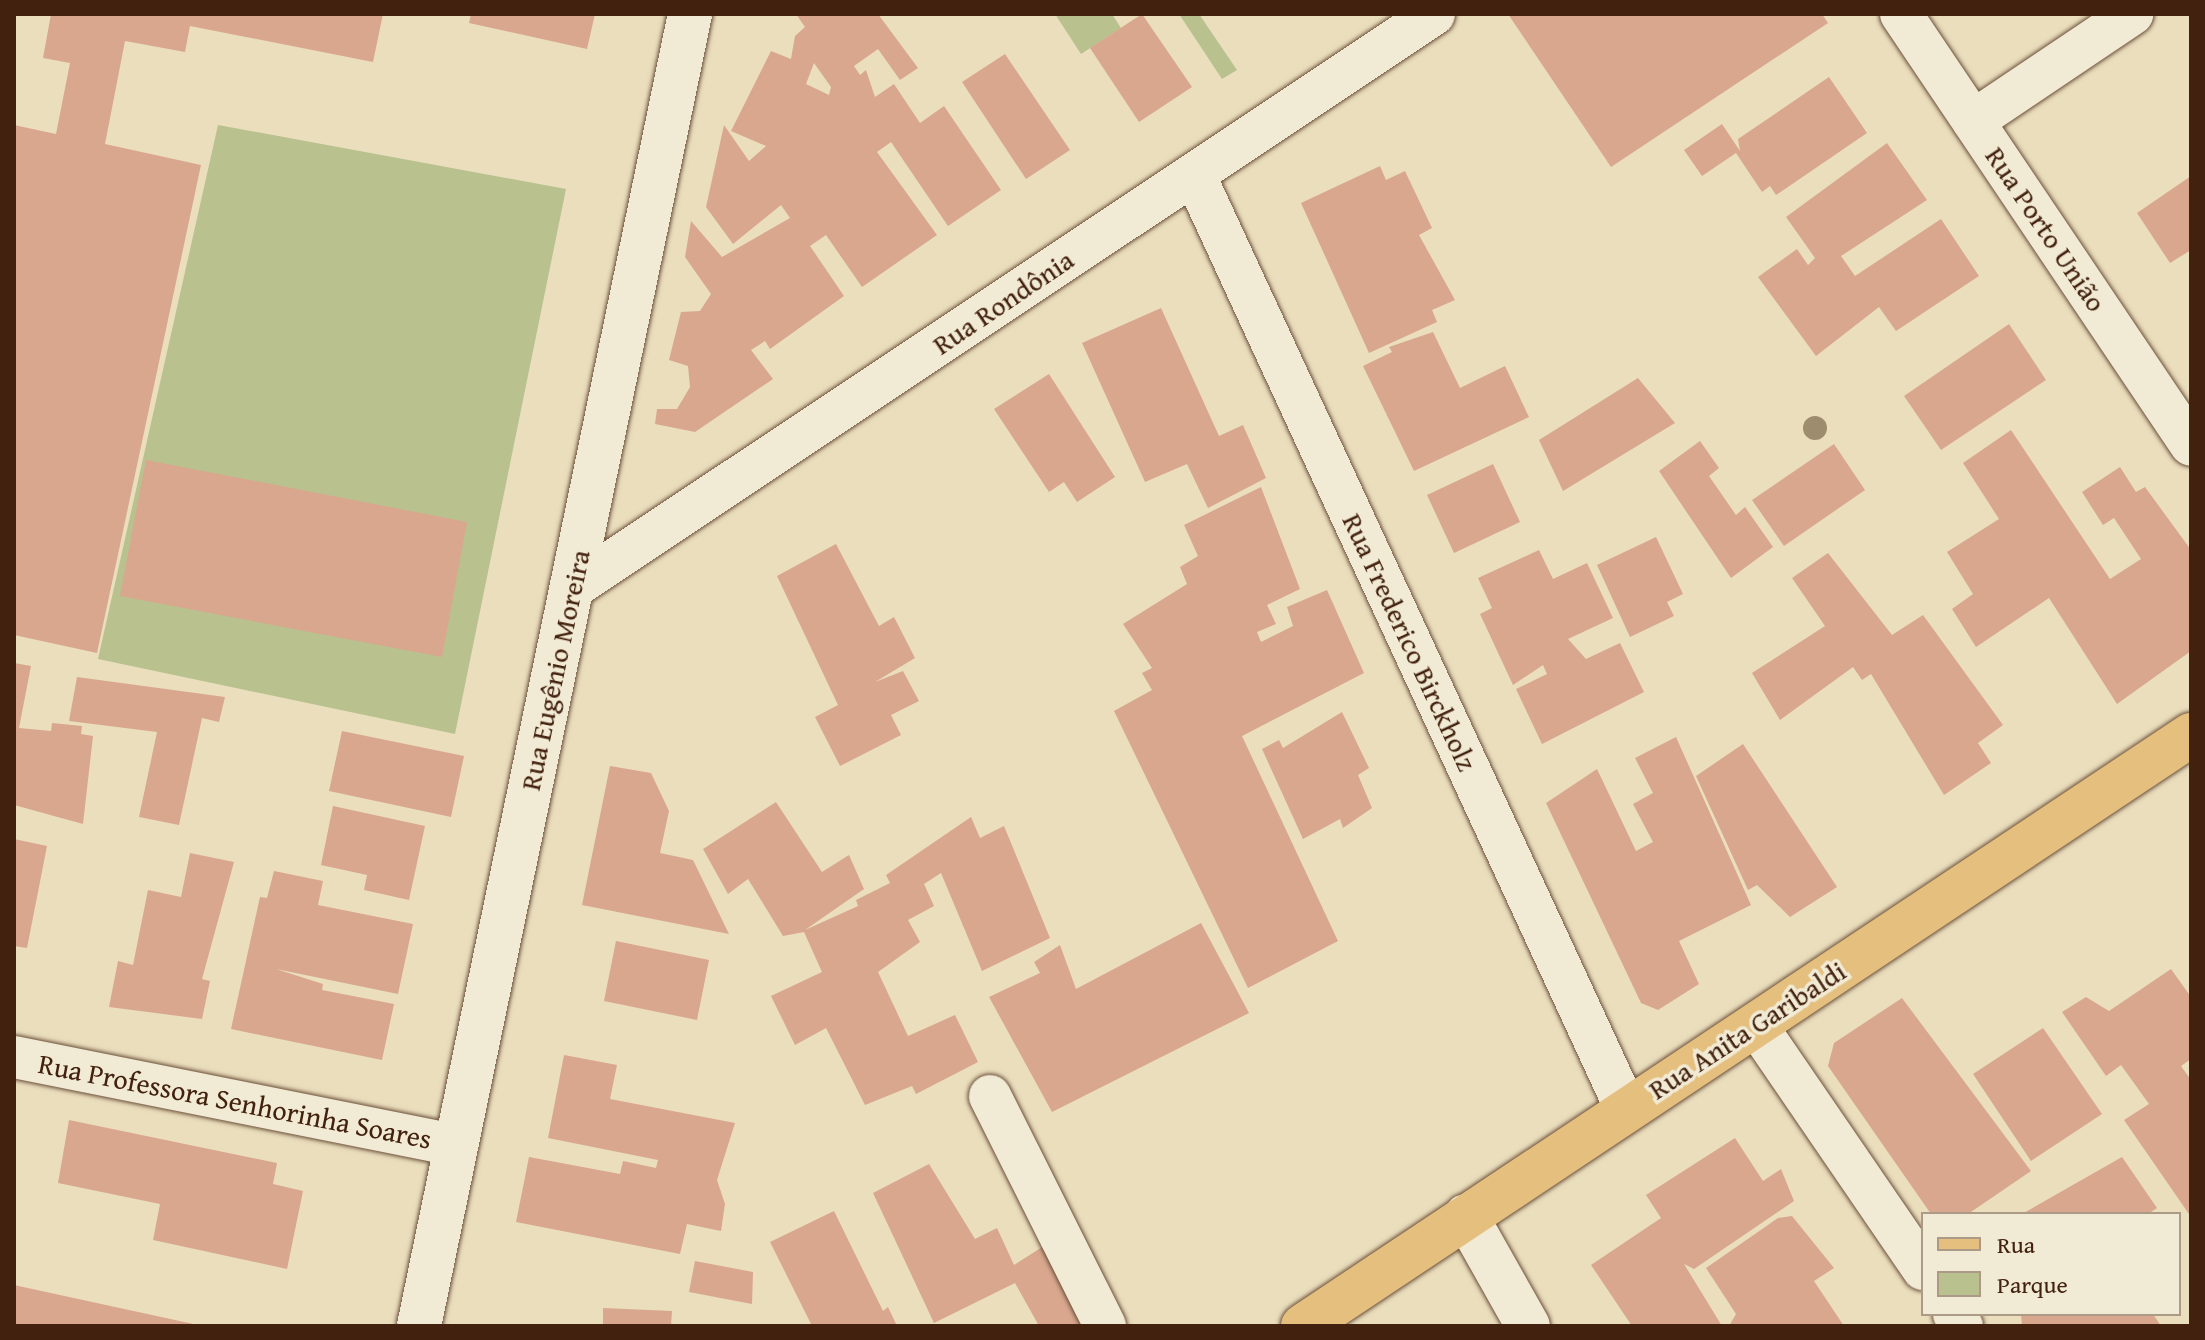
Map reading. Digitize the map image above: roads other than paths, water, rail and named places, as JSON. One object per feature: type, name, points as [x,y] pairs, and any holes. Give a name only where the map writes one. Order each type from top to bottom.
[{"type":"main road","name":"Rua Anita Garibaldi","points":[[1303,1326],[2191,735]]},
{"type":"street","name":"Rua Eugênio Moreira","points":[[419,1326],[690,14]]},
{"type":"street","name":"Rua Rondônia","points":[[571,589],[1434,14]]},
{"type":"street","name":"Rua Porto União","points":[[1901,14],[2191,445]]},
{"type":"street","points":[[1973,121],[2132,14]]},
{"type":"street","name":"Rua Frederico Birckholz","points":[[1194,174],[1626,1109]]},
{"type":"street","points":[[1756,1025],[1921,1266]]},
{"type":"street","name":"Rua Professora Senhorinha Soares","points":[[14,1057],[456,1145]]},
{"type":"street","points":[[990,1096],[1105,1326]]},
{"type":"street","points":[[1466,1216],[1528,1326]]}]
